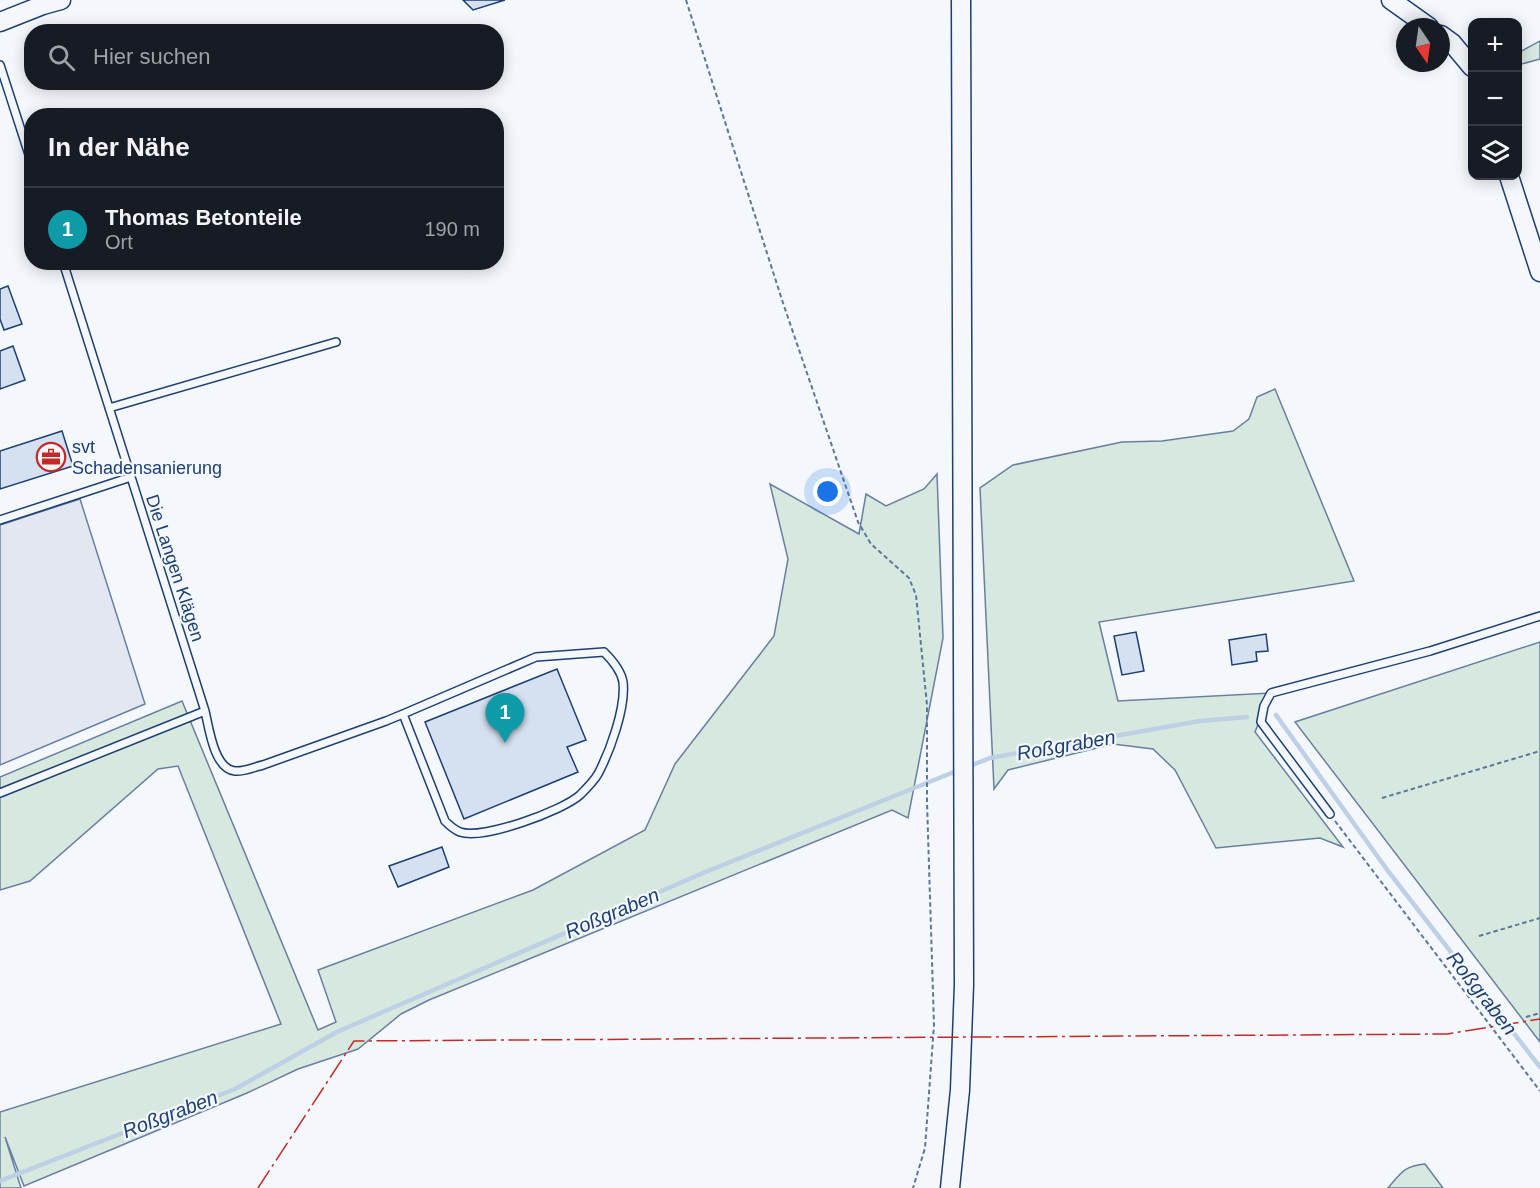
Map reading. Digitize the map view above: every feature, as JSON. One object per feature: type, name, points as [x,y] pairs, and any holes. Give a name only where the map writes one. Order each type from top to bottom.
[{"type":"main road","points":[[0,22],[61,0]]},
{"type":"main road","points":[[950,1188],[956,1141],[962,1050],[964,742],[961,0]]},
{"type":"main road","points":[[1391,0],[1416,18]]},
{"type":"main road","points":[[1450,42],[1468,61]]},
{"type":"main road","points":[[1510,180],[1540,272]]},
{"type":"lane","points":[[0,65],[24,139]]},
{"type":"lane","name":"Die Langen Klägen","points":[[66,270],[205,711],[212,743],[225,767],[233,771],[263,765],[403,714]]},
{"type":"lane","points":[[109,408],[336,342]]},
{"type":"lane","points":[[0,520],[131,477]]},
{"type":"lane","points":[[1330,814],[1261,722],[1264,706],[1272,693],[1430,651],[1540,616]]},
{"type":"lane","points":[[604,652],[617,667],[623,682],[621,713],[608,749],[597,776],[578,797],[549,812],[482,834],[460,832],[445,821],[403,714],[536,657],[604,652]]},
{"type":"lane","points":[[0,794],[205,711]]},
{"type":"path","points":[[686,0],[783,303],[858,522],[871,544],[909,579],[915,595],[927,705],[926,765],[934,1025],[925,1149],[914,1188]]},
{"type":"path","points":[[1382,798],[1540,751]]},
{"type":"path","points":[[1330,814],[1540,1091]]},
{"type":"path","points":[[1479,936],[1540,918]]},
{"type":"path","points":[[1526,1017],[1540,1013]]},
{"type":"shaded area","points":[[1540,41],[1540,59],[1522,64],[1522,51]]},
{"type":"shaded area","points":[[1275,389],[1354,581],[1099,622],[1118,701],[1271,693],[1255,732],[1343,847],[1320,838],[1216,848],[1175,770],[1153,749],[1113,744],[1008,770],[994,789],[980,488],[1013,465],[1122,442],[1162,441],[1233,431],[1249,419],[1257,397]]},
{"type":"shaded area","points":[[937,474],[943,638],[908,818],[892,810],[429,1000],[401,1014],[358,1049],[298,1069],[247,1093],[24,1186],[5,1137],[21,1188],[0,1188],[0,1112],[281,1024],[178,766],[158,769],[30,881],[0,890],[0,777],[182,701],[318,1030],[336,1022],[318,970],[533,890],[645,830],[675,764],[774,636],[788,559],[770,484],[859,534],[866,494],[886,506],[924,489]]},
{"type":"shaded area","points":[[80,499],[145,704],[0,765],[0,525]]},
{"type":"shaded area","points":[[1540,642],[1540,1042],[1295,722]]},
{"type":"shaded area","points":[[1425,1164],[1443,1188],[1388,1188],[1407,1169]]},
{"type":"building","points":[[463,0],[505,0],[473,10]]},
{"type":"building","points":[[8,286],[22,324],[4,330],[0,319],[0,289]]},
{"type":"building","points":[[13,346],[25,380],[0,389],[0,351]]},
{"type":"building","points":[[62,431],[73,466],[0,489],[0,451]]},
{"type":"building","points":[[1136,632],[1144,671],[1122,675],[1114,636]]},
{"type":"building","points":[[1266,634],[1268,651],[1256,652],[1257,661],[1232,665],[1229,640]]},
{"type":"building","points":[[557,669],[586,740],[567,747],[578,772],[464,819],[425,722]]},
{"type":"building","points":[[442,847],[449,867],[398,887],[389,866]]},
{"type":"waterway","name":"Roßgraben","points":[[1276,715],[1388,871],[1540,1067]]},
{"type":"waterway","name":"Roßgraben","points":[[967,767],[990,758],[1200,721],[1247,717]]},
{"type":"waterway","name":"Roßgraben","points":[[0,1181],[235,1089],[337,1032],[703,873],[959,770]]},
{"type":"power","points":[[258,1188],[354,1041],[1447,1034],[1540,1019]]},
{"type":"place","name":"svt Schadensanierung","points":[[51,457]]},
{"type":"place","name":"Thomas Betonteile","points":[[505,743]]}]
